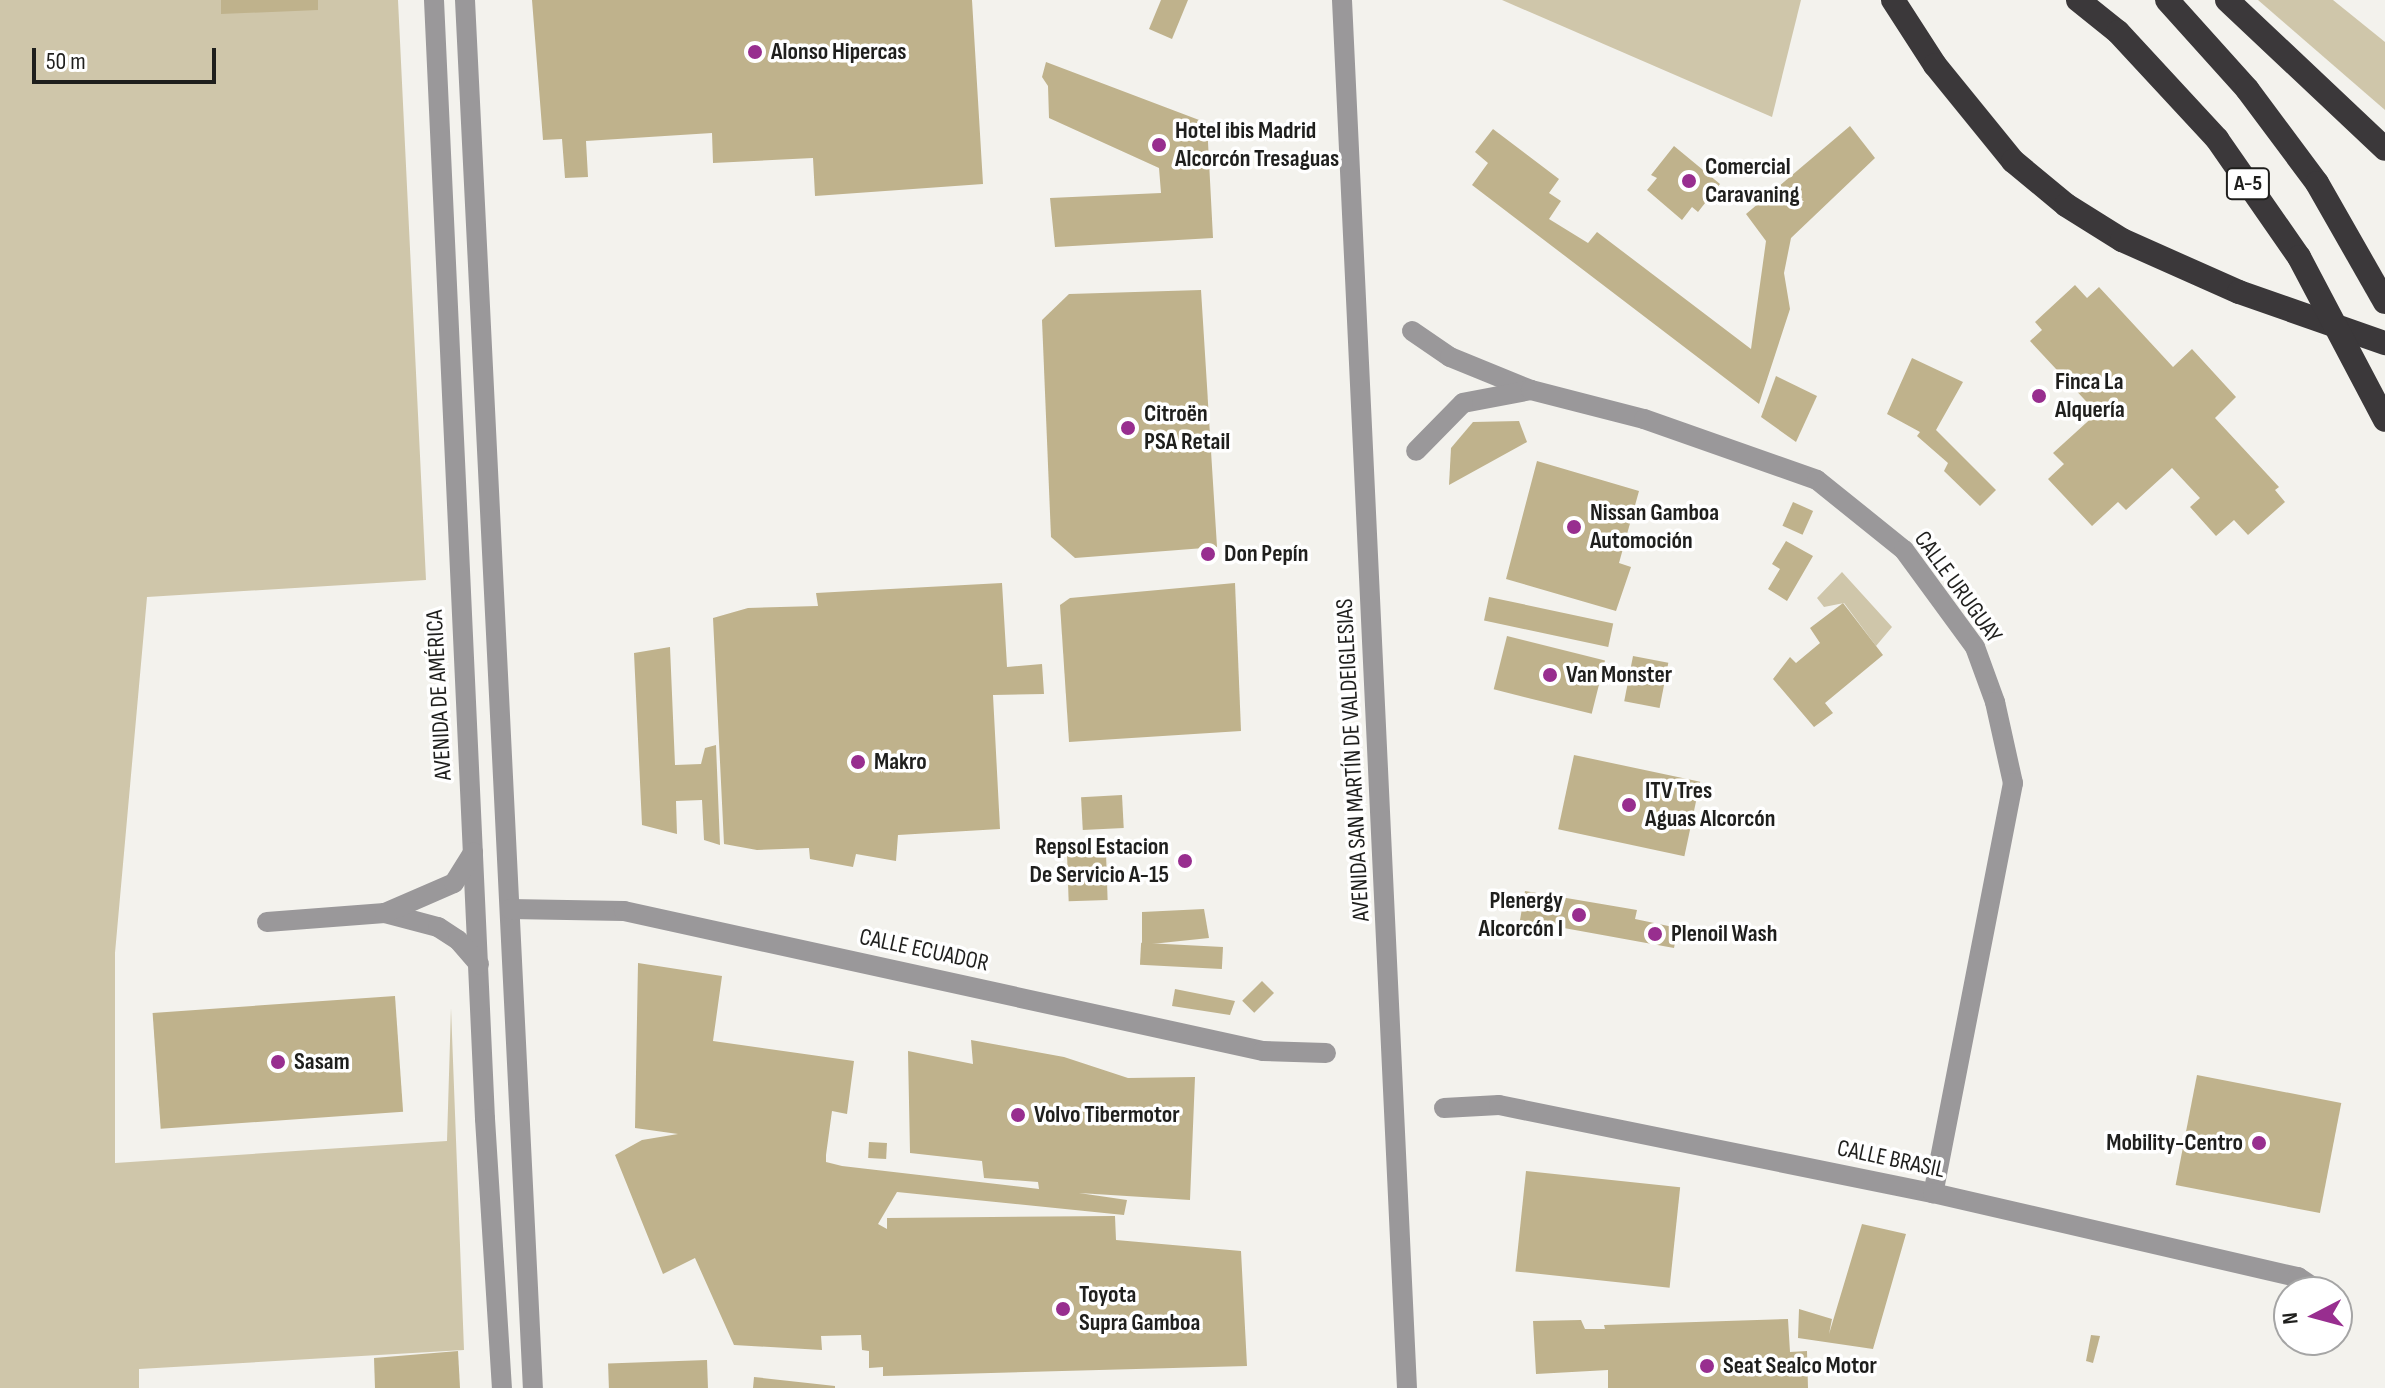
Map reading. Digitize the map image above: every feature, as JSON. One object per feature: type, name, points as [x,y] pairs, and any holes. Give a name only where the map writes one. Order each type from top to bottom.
[{"type":"highway","points":[[1893,0],[1935,65],[2013,161],[2066,205],[2122,240],[2239,292],[2385,343]]},
{"type":"highway","name":"A-5","points":[[2078,0],[2118,32],[2217,139],[2299,257],[2385,420]]},
{"type":"highway","name":"A-5","points":[[2167,0],[2247,89],[2317,183],[2385,302]]},
{"type":"highway","points":[[2227,0],[2385,149]]},
{"type":"street","name":"AVENIDA DE AMÉRICA","points":[[434,0],[473,853],[502,1388]]},
{"type":"street","points":[[465,0],[533,1388]]},
{"type":"street","name":"AVENIDA SAN MARTÍN DE VALDEIGLESIAS","points":[[1342,0],[1407,1388]]},
{"type":"street","name":"CALLE URUGUAY","points":[[1412,331],[1450,357],[1531,390],[1644,419],[1817,480],[1904,550],[1975,647],[1995,702],[2013,783],[1933,1193]]},
{"type":"street","name":"CALLE URUGUAY","points":[[1416,451],[1463,403],[1531,390]]},
{"type":"street","points":[[267,922],[385,913],[454,883],[473,853]]},
{"type":"street","name":"CALLE ECUADOR","points":[[510,909],[624,911],[1263,1051],[1326,1053]]},
{"type":"street","points":[[385,913],[438,927],[458,940],[479,964]]},
{"type":"street","name":"CALLE BRASIL","points":[[1444,1108],[1499,1105],[1933,1193],[2294,1276]]},
{"type":"shaded area","points":[[0,0],[398,0],[426,580],[147,597],[115,953],[115,1163],[447,1141],[451,1008],[464,1350],[139,1369],[139,1388],[0,1388]]},
{"type":"shaded area","points":[[1502,0],[1801,0],[1772,117]]},
{"type":"shaded area","points":[[2258,0],[2333,0],[2385,42],[2385,110]]},
{"type":"shaded area","points":[[1842,572],[1892,627],[1876,646],[1844,603],[1824,607],[1817,598]]},
{"type":"building","points":[[221,0],[318,0],[318,10],[221,14]]},
{"type":"building","name":"Alonso Hipercas","points":[[532,0],[972,0],[983,184],[815,196],[813,158],[713,163],[712,133],[586,141],[588,177],[565,178],[562,139],[543,140]]},
{"type":"building","points":[[1161,0],[1188,0],[1172,39],[1149,29]]},
{"type":"building","name":"Hotel ibis Madrid Alcorcón Tresaguas","points":[[1046,62],[1207,123],[1213,238],[1055,247],[1050,198],[1161,193],[1159,168],[1049,118],[1048,86],[1042,77]]},
{"type":"building","points":[[1850,126],[1875,158],[1791,238],[1784,273],[1790,309],[1759,404],[1472,185],[1488,163],[1475,152],[1493,129],[1559,179],[1549,193],[1561,201],[1549,219],[1588,243],[1597,232],[1751,349],[1766,241],[1746,214]]},
{"type":"building","name":"Comercial Caravaning","points":[[1674,146],[1720,184],[1698,212],[1692,207],[1682,220],[1647,190],[1657,178],[1651,175]]},
{"type":"building","points":[[2075,285],[2087,298],[2099,287],[2173,367],[2192,349],[2236,397],[2215,418],[2279,487],[2275,490],[2285,502],[2248,535],[2234,520],[2216,536],[2190,507],[2200,498],[2172,468],[2126,510],[2118,502],[2092,526],[2048,479],[2064,464],[2053,453],[2097,413],[2030,341],[2042,330],[2035,322]]},
{"type":"building","name":"Citroën PSA Retail","points":[[1201,290],[1217,547],[1075,558],[1051,537],[1042,320],[1069,294]]},
{"type":"building","points":[[1912,358],[1963,382],[1936,430],[1996,490],[1980,506],[1944,471],[1948,463],[1917,436],[1920,432],[1887,414]]},
{"type":"building","points":[[1776,376],[1817,396],[1796,442],[1761,417]]},
{"type":"building","points":[[1519,421],[1527,442],[1449,485],[1451,448],[1473,422]]},
{"type":"building","name":"Nissan Gamboa Automoción","points":[[1537,461],[1639,491],[1619,563],[1631,567],[1616,611],[1506,579]]},
{"type":"building","points":[[1793,502],[1813,511],[1803,535],[1782,526]]},
{"type":"building","points":[[1786,541],[1813,556],[1787,601],[1768,589],[1780,569],[1772,564]]},
{"type":"building","name":"Makro","points":[[1002,583],[1007,667],[1042,664],[1044,694],[993,695],[1000,829],[898,835],[896,861],[856,854],[853,867],[810,859],[809,848],[757,850],[724,844],[713,618],[748,608],[818,606],[816,593]]},
{"type":"building","points":[[1235,583],[1241,731],[1069,742],[1060,605],[1070,598]]},
{"type":"building","points":[[1489,597],[1613,623],[1608,647],[1484,620]]},
{"type":"building","points":[[1843,603],[1883,655],[1825,703],[1833,713],[1814,727],[1773,679],[1790,657],[1796,663],[1820,643],[1810,628]]},
{"type":"building","name":"Van Monster","points":[[1507,636],[1605,660],[1592,714],[1494,689]]},
{"type":"building","points":[[670,647],[675,765],[701,764],[705,748],[716,745],[720,845],[704,840],[702,800],[676,801],[677,834],[642,825],[634,653]]},
{"type":"building","points":[[1633,656],[1668,663],[1660,708],[1624,701]]},
{"type":"building","name":"ITV Tres Aguas Alcorcón","points":[[1574,755],[1700,782],[1684,856],[1558,829]]},
{"type":"building","points":[[1122,795],[1124,828],[1083,830],[1081,797]]},
{"type":"building","points":[[1106,853],[1108,900],[1069,901],[1067,854]]},
{"type":"building","name":"Plenergy Alcorcón I","points":[[1525,891],[1637,910],[1635,919],[1678,928],[1674,948],[1520,920]]},
{"type":"building","points":[[1204,909],[1209,938],[1142,945],[1142,912]]},
{"type":"building","points":[[1141,943],[1223,947],[1222,969],[1140,965]]},
{"type":"building","points":[[638,963],[722,976],[713,1041],[854,1061],[847,1114],[832,1111],[826,1155],[826,1162],[842,1166],[1039,1189],[1038,1182],[984,1178],[982,1161],[910,1153],[908,1051],[973,1064],[971,1040],[1064,1057],[1128,1078],[1195,1077],[1190,1200],[1079,1193],[1127,1200],[1124,1215],[897,1192],[878,1224],[887,1229],[887,1218],[1115,1216],[1116,1240],[1241,1251],[1247,1366],[883,1376],[883,1367],[869,1368],[869,1351],[862,1350],[861,1335],[821,1336],[822,1350],[734,1345],[695,1258],[663,1274],[615,1155],[642,1140],[678,1134],[635,1128]]},
{"type":"building","points":[[1262,981],[1274,993],[1254,1013],[1242,1001]]},
{"type":"building","points":[[1175,989],[1235,1001],[1230,1015],[1172,1006]]},
{"type":"building","name":"Sasam","points":[[395,996],[403,1112],[161,1129],[153,1013]]},
{"type":"building","name":"Mobility-Centro","points":[[2197,1075],[2341,1103],[2320,1213],[2176,1185]]},
{"type":"building","points":[[869,1142],[887,1143],[886,1159],[868,1158]]},
{"type":"building","points":[[1526,1171],[1680,1187],[1670,1288],[1515,1271]]},
{"type":"building","points":[[1862,1224],[1906,1234],[1873,1349],[1798,1338],[1799,1309],[1832,1319],[1829,1334]]},
{"type":"building","points":[[1788,1319],[1790,1352],[1807,1351],[1808,1388],[1608,1388],[1608,1370],[1536,1374],[1533,1321],[1581,1320],[1585,1329],[1605,1329],[1604,1325]]},
{"type":"building","points":[[2091,1335],[2100,1336],[2093,1363],[2086,1361]]},
{"type":"building","points":[[458,1351],[460,1388],[375,1388],[374,1358]]},
{"type":"building","points":[[707,1360],[708,1388],[609,1388],[608,1363]]},
{"type":"building","points":[[754,1377],[835,1386],[835,1388],[753,1388]]},
{"type":"place","name":"Alonso Hipercas","points":[[755,52]]},
{"type":"place","name":"Hotel ibis Madrid Alcorcón Tresaguas","points":[[1159,145]]},
{"type":"place","name":"Comercial Caravaning","points":[[1689,181]]},
{"type":"place","name":"Finca La Alquería","points":[[2039,396]]},
{"type":"place","name":"Citroën PSA Retail","points":[[1128,428]]},
{"type":"place","name":"Nissan Gamboa Automoción","points":[[1574,527]]},
{"type":"place","name":"Don Pepín","points":[[1208,554]]},
{"type":"place","name":"Van Monster","points":[[1550,675]]},
{"type":"place","name":"Makro","points":[[858,762]]},
{"type":"place","name":"ITV Tres Aguas Alcorcón","points":[[1629,805]]},
{"type":"place","name":"Repsol Estacion De Servicio A-15","points":[[1185,861]]},
{"type":"place","name":"Plenergy Alcorcón I","points":[[1579,915]]},
{"type":"place","name":"Plenoil Wash","points":[[1655,934]]},
{"type":"place","name":"Sasam","points":[[278,1062]]},
{"type":"place","name":"Volvo Tibermotor","points":[[1018,1115]]},
{"type":"place","name":"Mobility-Centro","points":[[2259,1143]]},
{"type":"place","name":"Toyota Supra Gamboa","points":[[1063,1309]]},
{"type":"place","name":"Seat Sealco Motor","points":[[1707,1366]]}]
